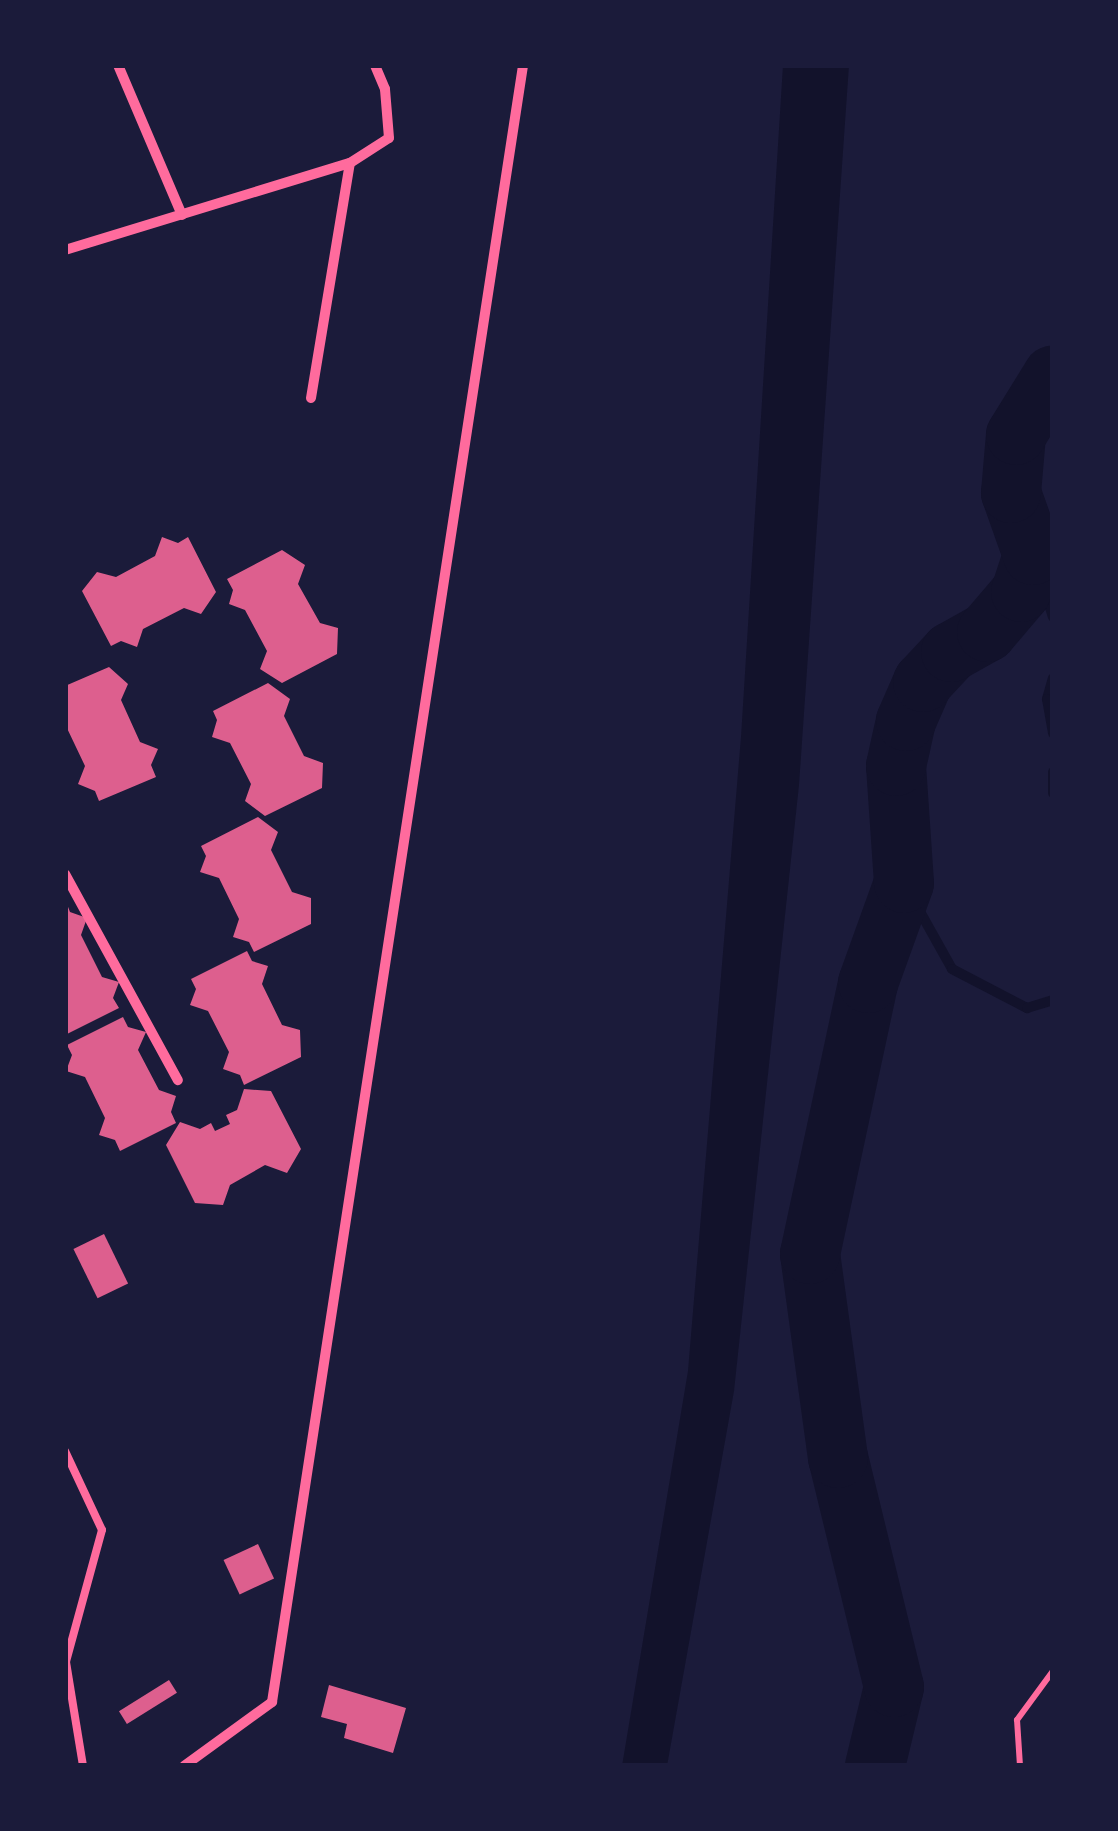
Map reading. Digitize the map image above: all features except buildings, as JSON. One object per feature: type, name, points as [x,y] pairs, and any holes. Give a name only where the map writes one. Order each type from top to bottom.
[{"type":"street","points":[[118,65],[182,214]]},
{"type":"street","points":[[65,250],[350,163],[388,138],[386,89],[375,65]]},
{"type":"street","points":[[184,1766],[272,1702],[523,65]]},
{"type":"street","points":[[311,398],[350,163]]},
{"type":"street","points":[[65,874],[178,1080]]},
{"type":"lane","points":[[65,1451],[102,1530],[66,1662],[84,1766]]},
{"type":"path","points":[[1020,1766],[1017,1720],[1053,1671]]},
{"type":"shaded area","points":[[783,65],[849,65],[799,785],[734,1391],[667,1766],[622,1766],[688,1371],[741,737]]},
{"type":"waterway","points":[[875,1766],[894,1687],[838,1458],[810,1254],[868,983],[904,883],[896,766],[906,721],[923,682],[951,652],[987,632],[1021,592],[1033,555],[1011,493],[1016,435],[1053,375]]},
{"type":"waterway","points":[[1033,555],[1053,617]]},
{"type":"waterway","points":[[1053,678],[1047,699],[1053,733]]},
{"type":"waterway","points":[[1053,772],[1053,793]]},
{"type":"waterway","points":[[904,883],[952,969],[1027,1008],[1053,1000]]}]
